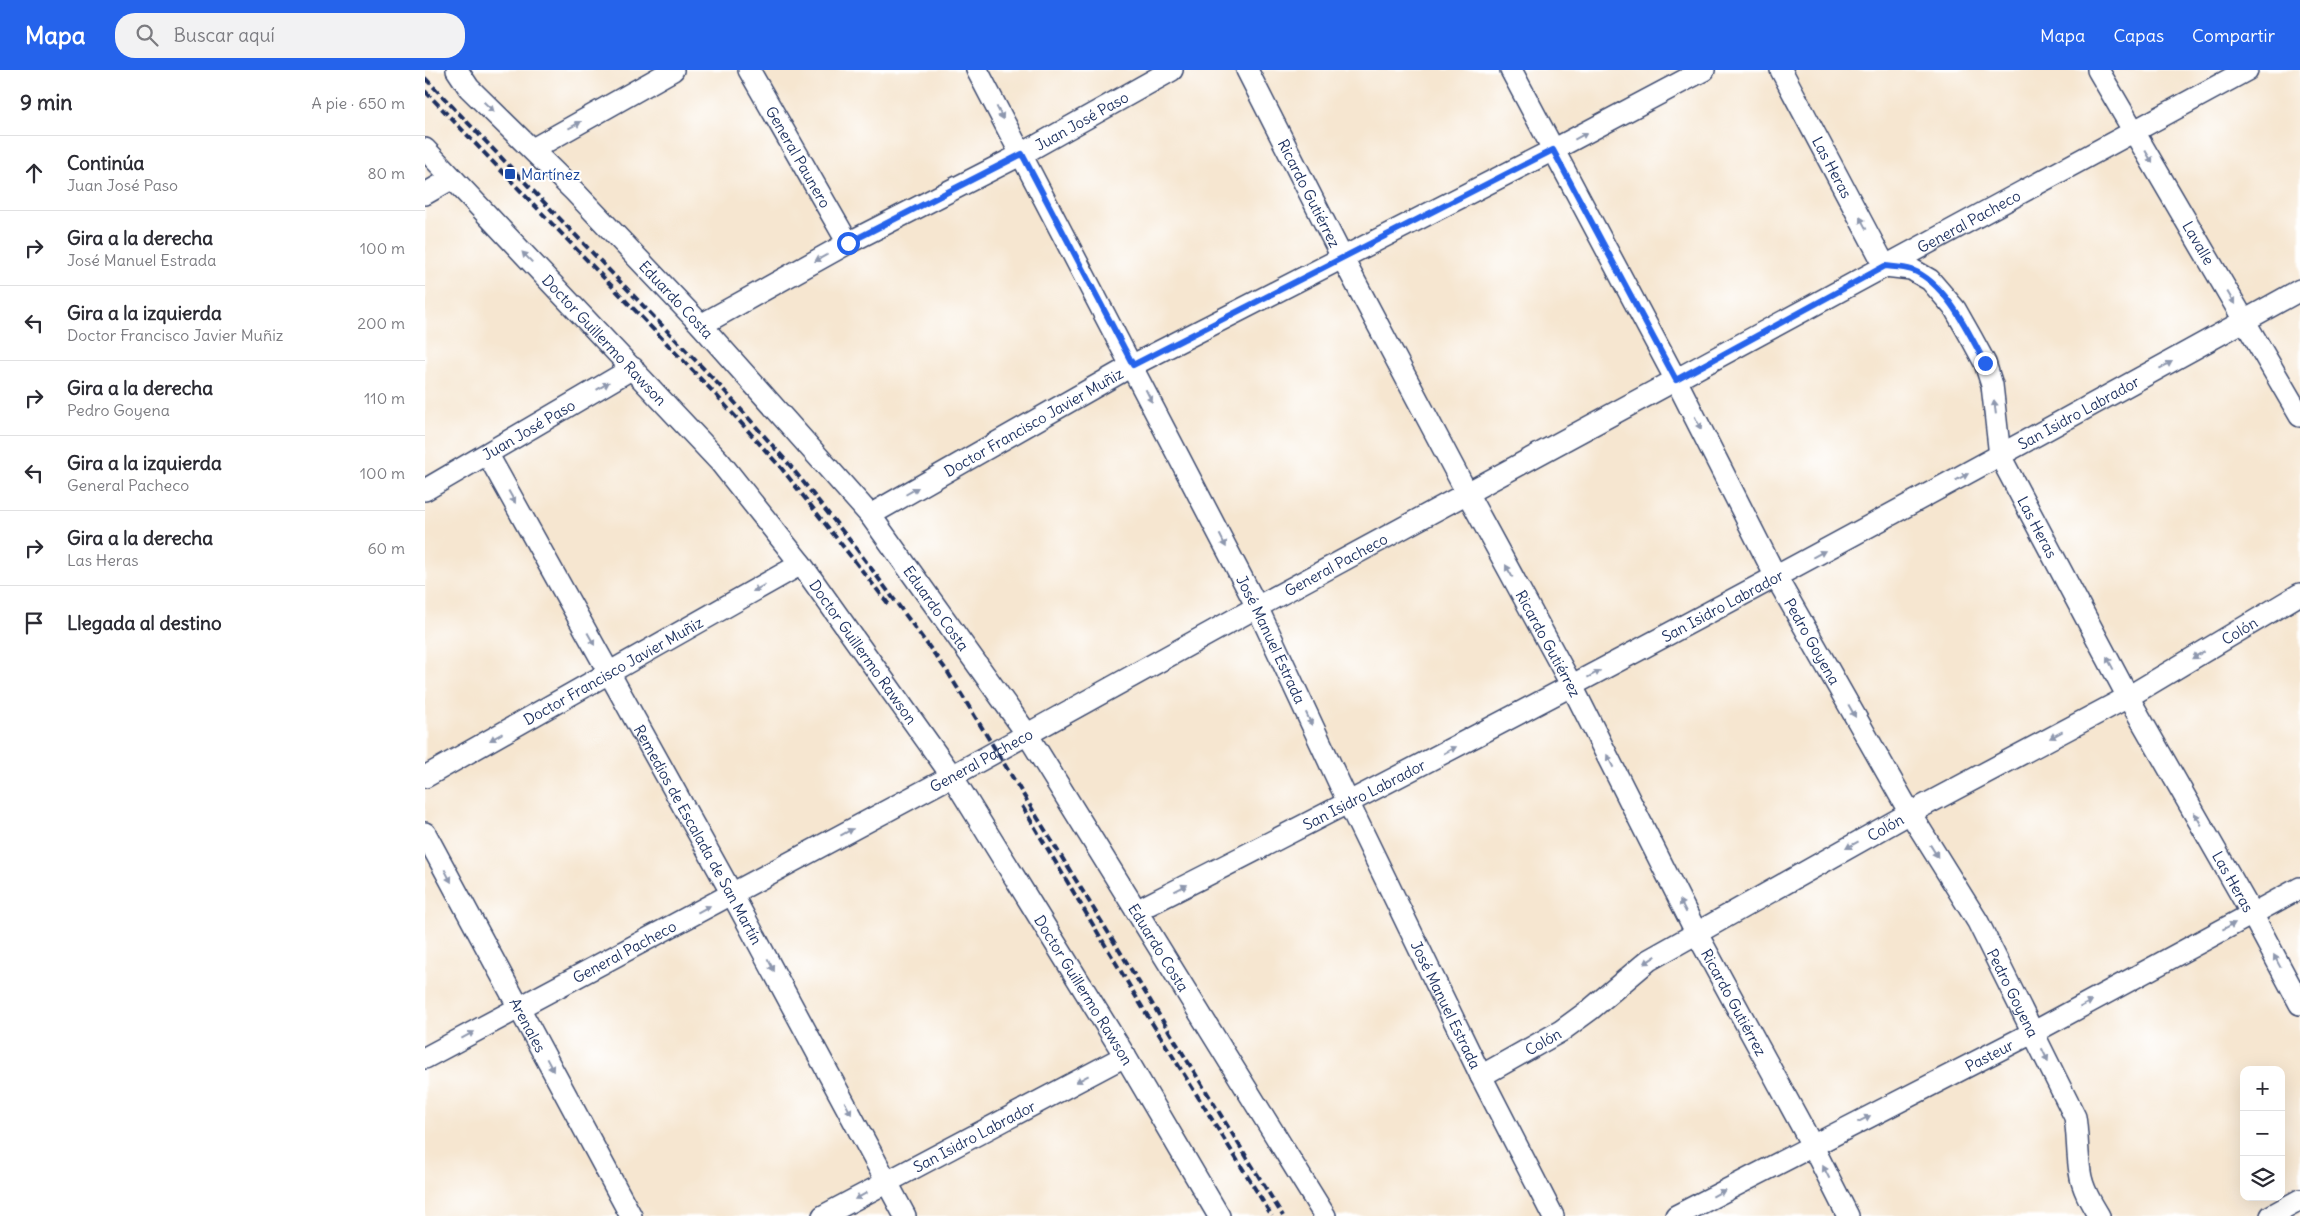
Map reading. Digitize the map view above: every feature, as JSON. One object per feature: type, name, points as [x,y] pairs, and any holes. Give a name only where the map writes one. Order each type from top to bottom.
[{"type":"street","name":"Eduardo Costa","points":[[457,70],[469,88],[533,149],[701,325],[869,515],[1027,734],[1138,910],[1325,1216]]},
{"type":"street","points":[[533,149],[673,70]]},
{"type":"street","name":"General Paunero","points":[[749,70],[848,243]]},
{"type":"street","name":"José Manuel Estrada","points":[[977,70],[1133,365],[1257,607],[1349,804],[1481,1076],[1553,1216]]},
{"type":"street","name":"Juan José Paso","points":[[701,325],[848,243],[1022,154],[1172,70]]},
{"type":"street","name":"Ricardo Gutiérrez","points":[[1247,70],[1343,259],[1572,686],[1697,932],[1812,1145],[1848,1216]]},
{"type":"street","name":"Pedro Goyena","points":[[1511,70],[1676,380],[1776,577],[1910,813],[1978,922],[2075,1117],[2079,1140],[2080,1173],[2089,1199],[2099,1216]]},
{"type":"street","name":"Doctor Francisco Javier Muñiz","points":[[869,515],[1133,365],[1343,259],[1704,70]]},
{"type":"street","name":"Las Heras","points":[[1781,70],[1885,266],[1911,269],[1919,273],[1930,280],[1955,308],[1985,363],[1990,378],[2000,456],[2128,697],[2252,914],[2300,1004]]},
{"type":"street","name":"Lavalle","points":[[2098,70],[2300,416]]},
{"type":"street","name":"General Pacheco","points":[[425,1058],[952,776],[1257,607],[2247,70]]},
{"type":"street","name":"Doctor Guillermo Rawson","points":[[425,150],[720,462],[801,564],[952,776],[1125,1056],[1219,1216]]},
{"type":"street","points":[[425,194],[451,179]]},
{"type":"street","name":"San Isidro Labrador","points":[[1138,910],[1349,804],[1572,686],[2000,456],[2300,290]]},
{"type":"street","name":"Juan José Paso","points":[[425,490],[633,368]]},
{"type":"street","name":"Remedios de Escalada de San Martín","points":[[488,454],[732,894],[905,1216]]},
{"type":"street","name":"Doctor Francisco Javier Muñiz","points":[[425,777],[801,564]]},
{"type":"street","name":"Colón","points":[[1481,1076],[1561,1031],[1591,1009],[1649,960],[1910,813],[2128,697],[2300,594]]},
{"type":"street","name":"Arenales","points":[[425,833],[631,1216]]},
{"type":"street","name":"Pasteur","points":[[1676,1216],[2034,1032],[2300,888]]},
{"type":"street","name":"San Isidro Labrador","points":[[823,1216],[1125,1056]]},
{"type":"street","points":[[2271,1216],[2300,1200]]},
{"type":"railway","points":[[425,78],[722,388],[788,463],[856,548],[947,671],[1283,1216]]},
{"type":"railway","points":[[425,91],[718,397],[782,469],[890,606]]},
{"type":"railway","points":[[1022,806],[1144,1010],[1272,1216]]},
{"type":"place","name":"Martínez","points":[[510,174]]},
{"type":"route","points":[[848,243],[1022,154],[1133,365],[1553,150],[1676,380],[1885,266],[1911,269],[1930,280],[1955,308],[1985,363]]}]
